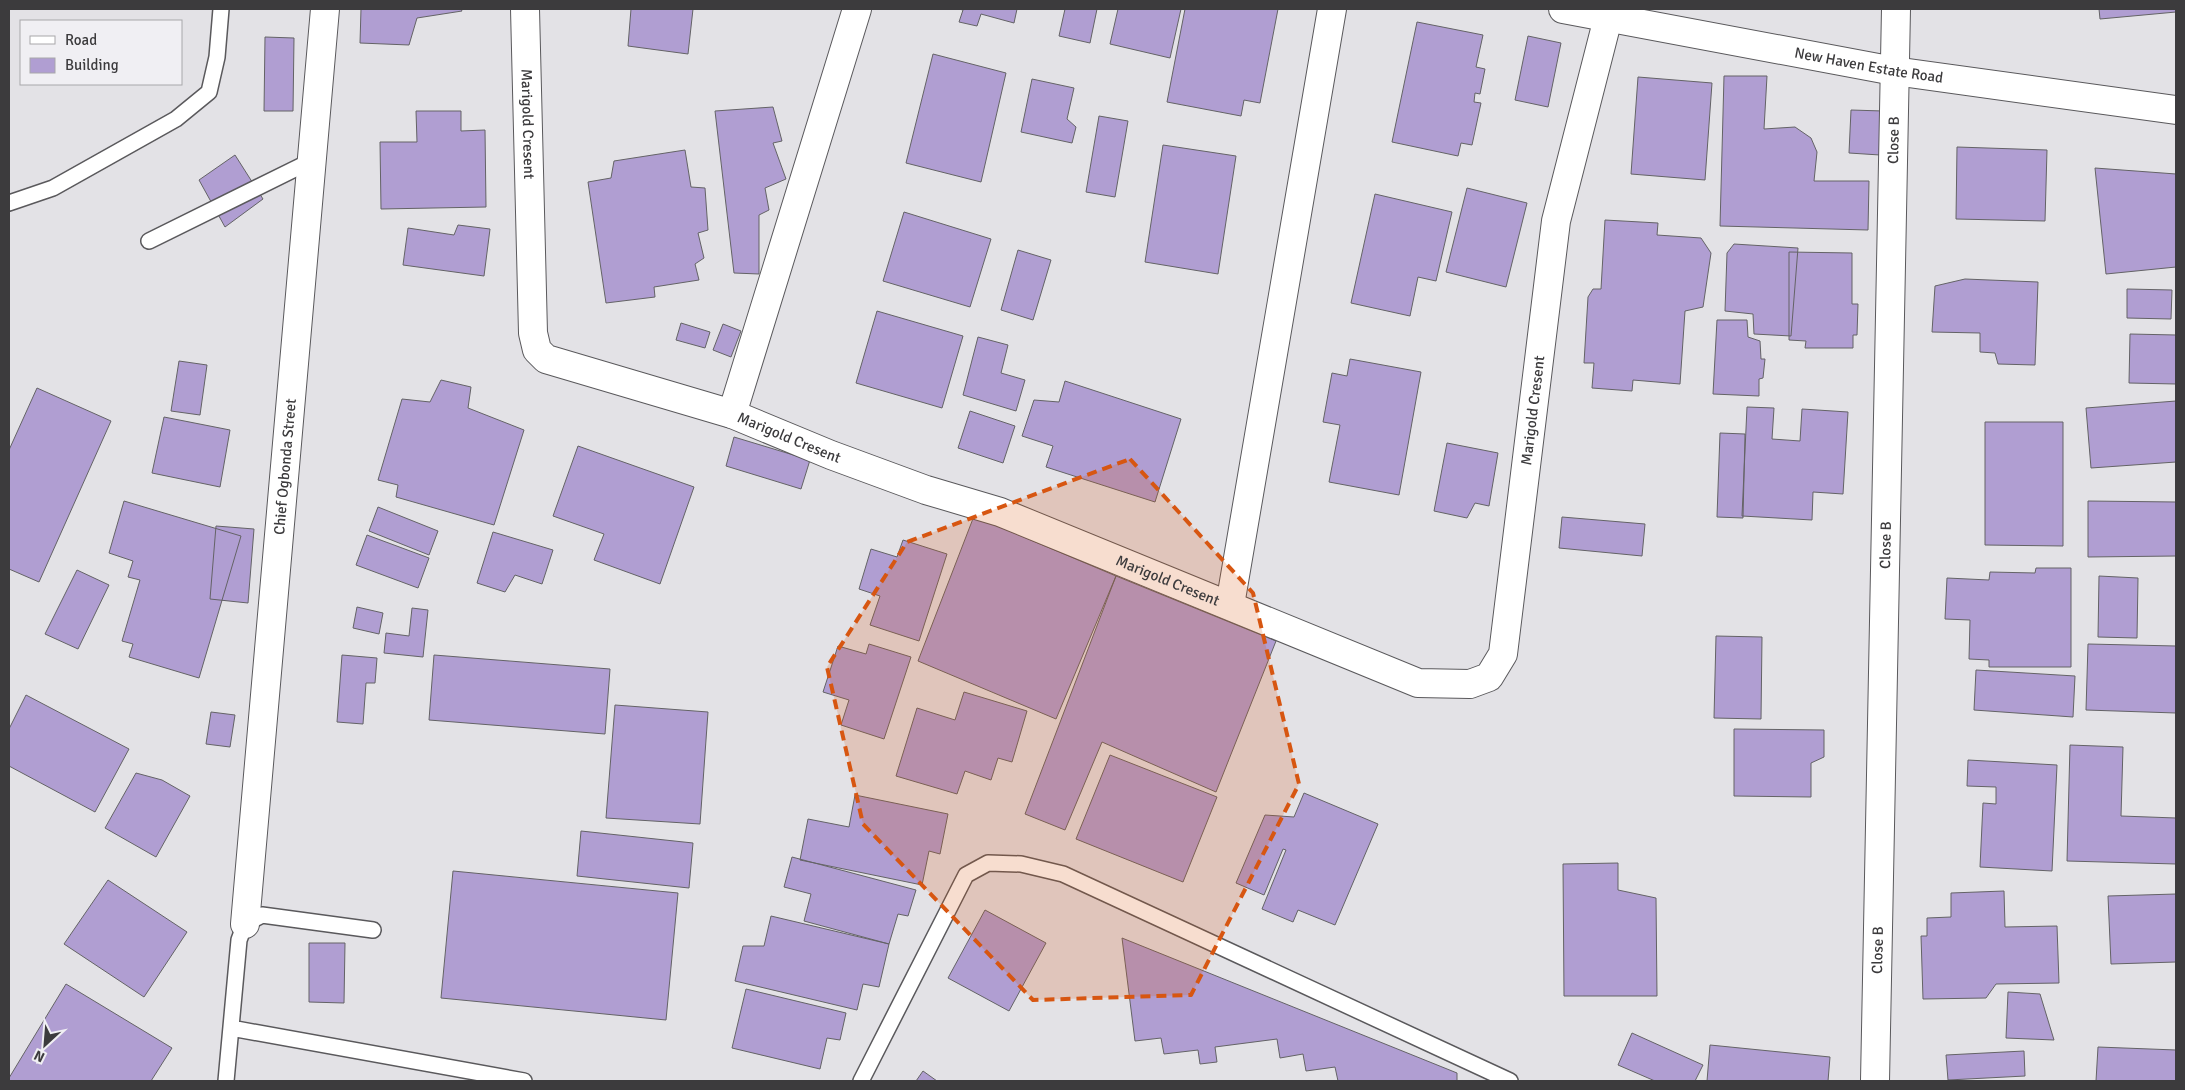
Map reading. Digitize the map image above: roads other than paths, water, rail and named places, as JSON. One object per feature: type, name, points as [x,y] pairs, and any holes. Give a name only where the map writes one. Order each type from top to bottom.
[{"type":"street","name":"Chief Ogbonda Street","points":[[245,924],[325,9]]},
{"type":"street","name":"Marigold Cresent","points":[[525,9],[533,323],[536,350],[546,359],[732,414],[831,455],[926,490],[1000,512],[1418,683],[1470,684],[1489,677],[1503,654],[1556,221],[1608,18]]},
{"type":"street","points":[[732,414],[857,9]]},
{"type":"street","points":[[1230,605],[1332,9]]},
{"type":"street","name":"New Haven Estate Road","points":[[1563,9],[1894,71],[2176,110]]},
{"type":"street","name":"Close B","points":[[1875,1081],[1896,9]]},
{"type":"lane","points":[[9,203],[53,188],[176,119],[208,92],[217,57],[221,9]]},
{"type":"lane","points":[[149,241],[311,161]]},
{"type":"lane","points":[[861,1081],[966,875],[988,862],[1021,864],[1063,874],[1510,1081]]},
{"type":"lane","points":[[226,1081],[240,940],[245,924],[262,915],[373,930]]},
{"type":"lane","points":[[231,1028],[524,1081]]}]
